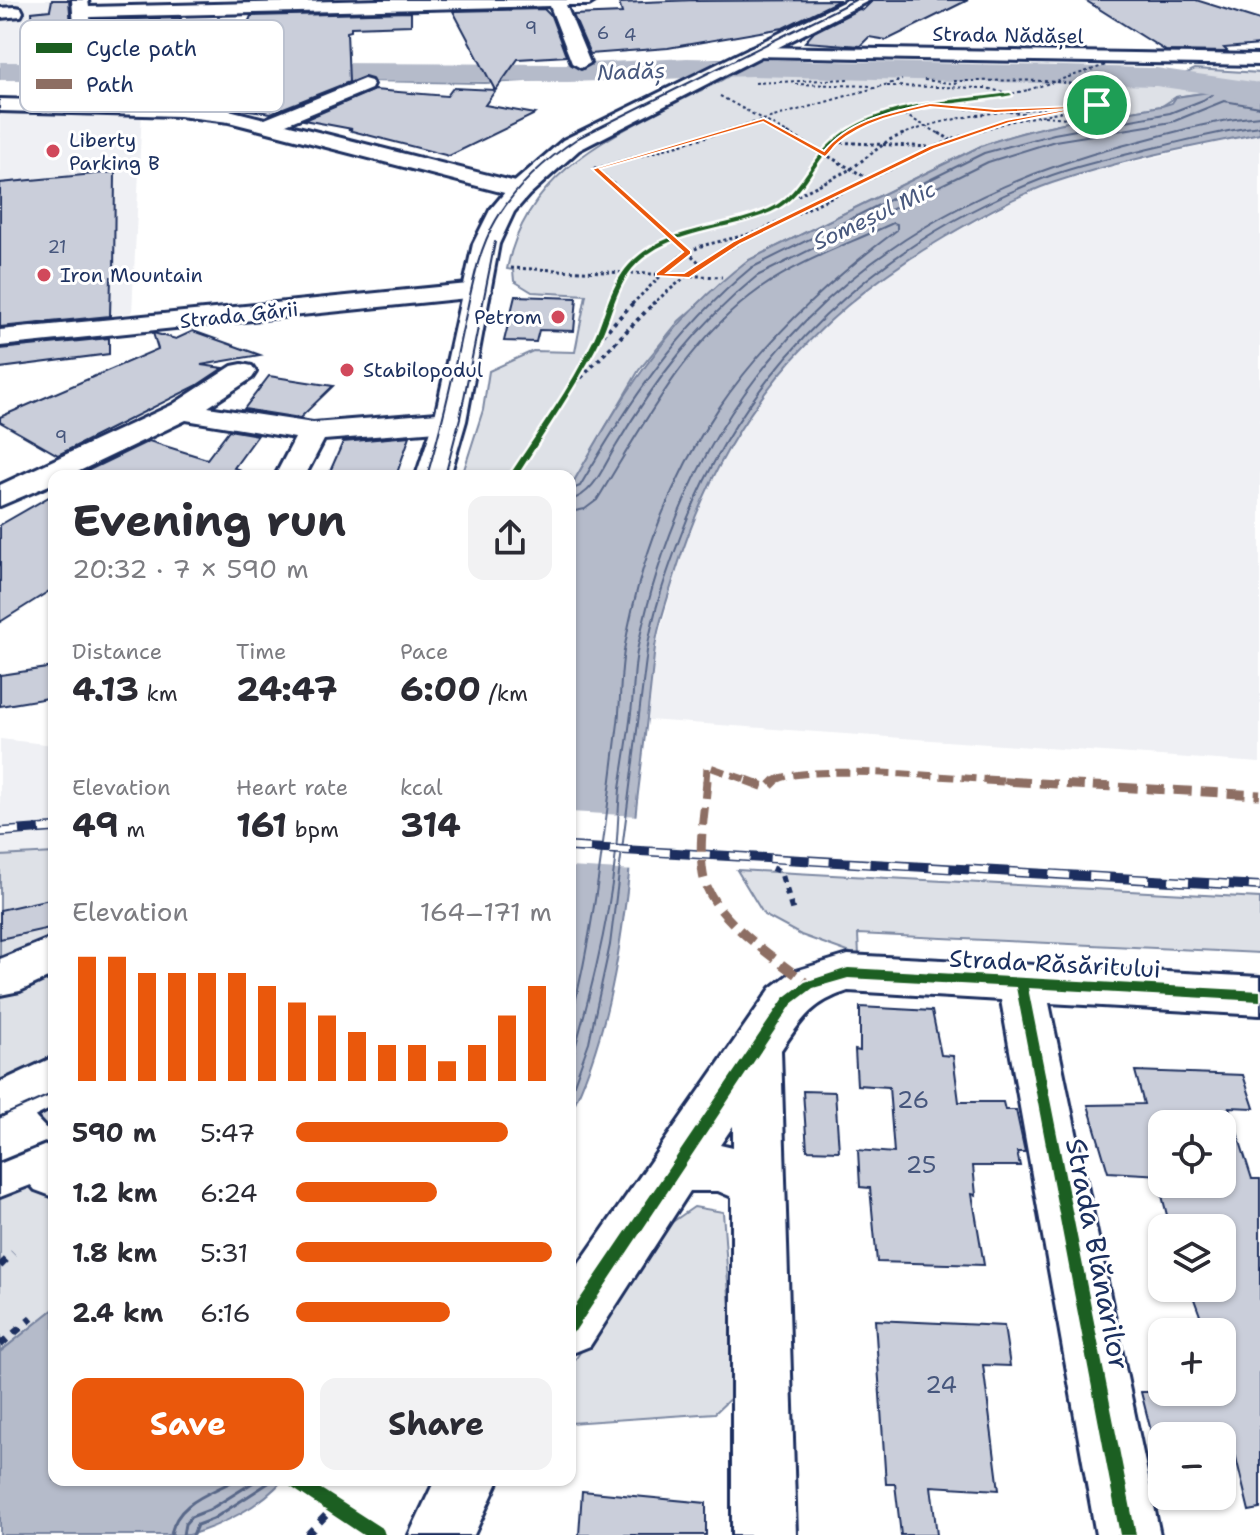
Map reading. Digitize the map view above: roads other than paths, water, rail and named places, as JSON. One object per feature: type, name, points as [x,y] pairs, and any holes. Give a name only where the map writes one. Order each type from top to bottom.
[{"type":"main road","points":[[435,470],[450,421],[472,291],[491,230],[520,190],[571,145],[708,87],[750,54],[861,0]]},
{"type":"main road","points":[[1,1110],[48,1083]]},
{"type":"street","points":[[556,0],[581,63]]},
{"type":"street","points":[[80,6],[589,0]]},
{"type":"street","name":"Strada Nădășel","points":[[750,54],[1260,60]]},
{"type":"street","points":[[270,124],[364,85]]},
{"type":"street","points":[[0,105],[20,106]]},
{"type":"street","points":[[192,112],[270,124],[520,190]]},
{"type":"street","name":"Strada Gării","points":[[0,338],[472,291]]},
{"type":"street","points":[[57,470],[182,411],[242,372]]},
{"type":"street","points":[[182,411],[313,432],[450,421]]},
{"type":"street","points":[[293,470],[313,432]]},
{"type":"street","points":[[0,497],[48,474]]},
{"type":"street","points":[[4,978],[48,958]]},
{"type":"street","name":"Strada Răsăritului","points":[[757,1048],[788,1001],[809,985],[848,973],[1260,996]]},
{"type":"street","name":"Strada Blănarilor","points":[[1021,982],[1128,1535]]},
{"type":"street","points":[[576,1317],[757,1048]]},
{"type":"street","points":[[757,1048],[764,1535]]},
{"type":"street","points":[[1,1110],[37,1163]]},
{"type":"street","points":[[675,1170],[704,1164],[731,1169],[759,1185]]},
{"type":"street","points":[[441,1535],[465,1486]]},
{"type":"water","name":"Someșul Mic","points":[[1185,74],[1260,89],[1260,133],[1077,175],[1038,188],[945,237],[852,301],[813,338],[777,377],[718,467],[695,517],[660,623],[617,960],[599,1039],[576,1100],[576,478],[626,394],[668,337],[692,310],[747,261],[1003,138],[1048,126],[1162,106],[1172,103],[1176,97],[1223,90],[1191,84],[1149,84]]},
{"type":"water","points":[[48,1314],[48,1486],[277,1486],[240,1514],[189,1535],[0,1535],[0,1352]]},
{"type":"waterway","name":"Nadăș","points":[[284,72],[568,73],[752,67],[1156,77],[1260,92]]},
{"type":"waterway","name":"Nadăș","points":[[0,71],[20,71]]},
{"type":"tram line","points":[[429,470],[479,260],[496,220],[522,185],[554,155],[578,138],[855,0]]},
{"type":"tram line","points":[[447,470],[495,242]]},
{"type":"tram line","points":[[2,1116],[48,1096]]},
{"type":"tram line","points":[[2,1116],[6,1114]]},
{"type":"tram line","points":[[0,1162],[48,1142]]},
{"type":"railway","points":[[0,832],[48,828]]},
{"type":"railway","points":[[576,847],[1260,886]]},
{"type":"place","name":"Liberty Parking B","points":[[53,151]]},
{"type":"place","name":"Iron Mountain","points":[[44,275]]},
{"type":"place","name":"Petrom","points":[[558,317]]},
{"type":"place","name":"Stabilopodul","points":[[347,370]]}]
